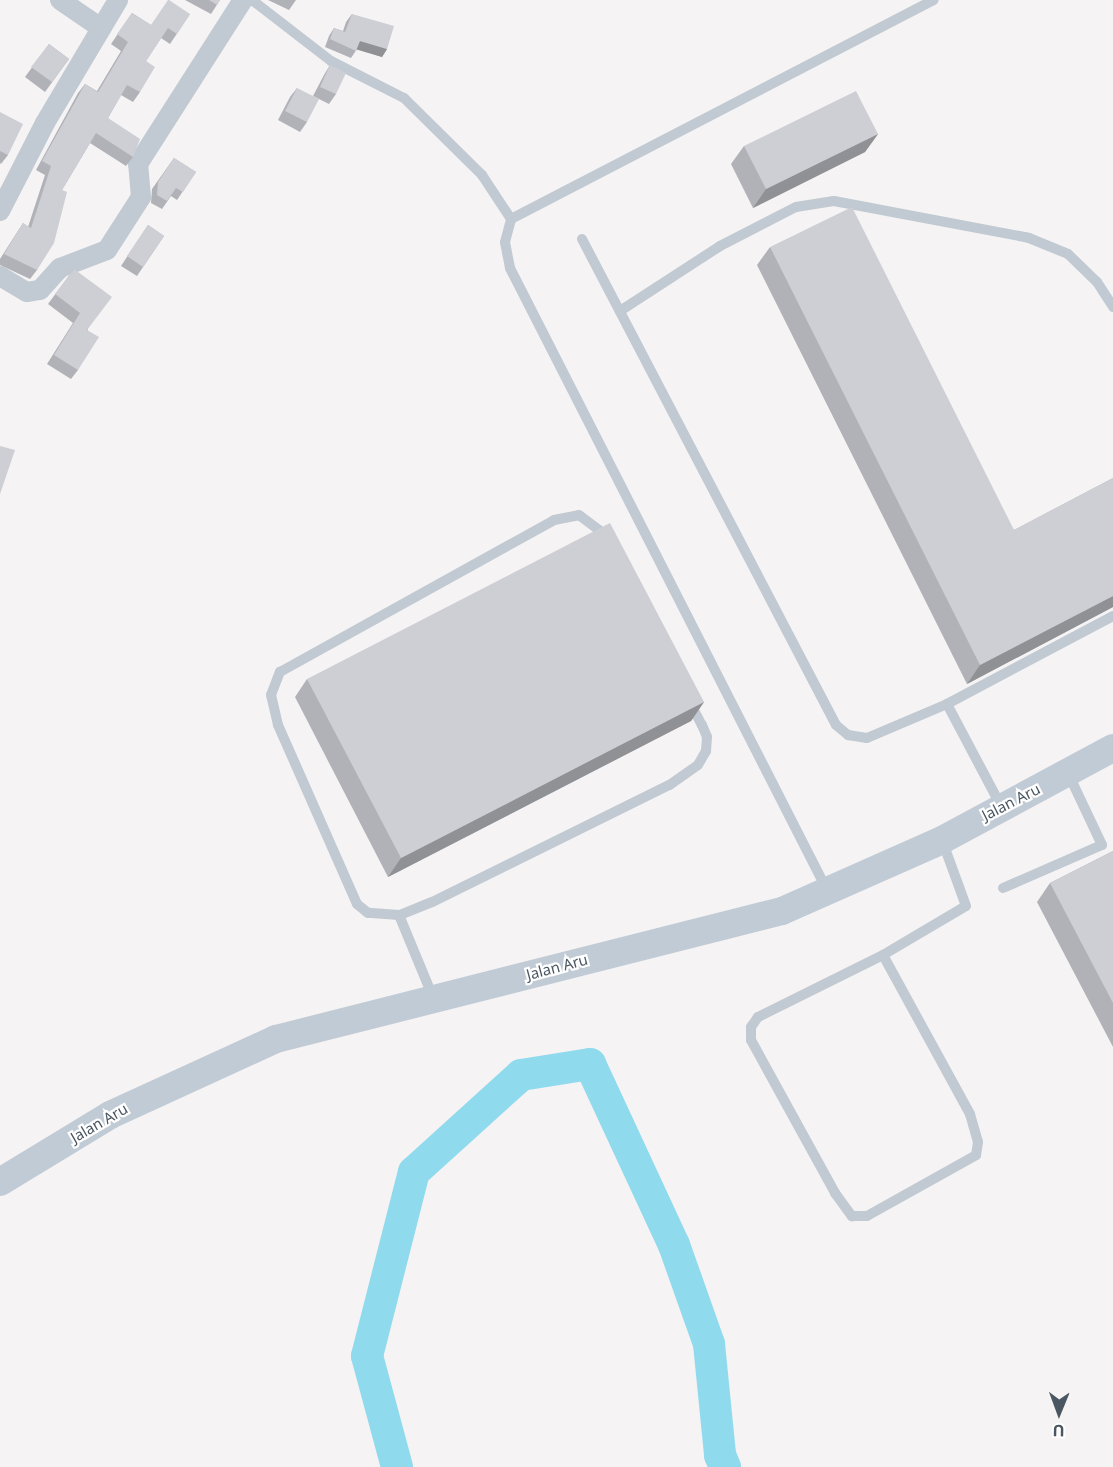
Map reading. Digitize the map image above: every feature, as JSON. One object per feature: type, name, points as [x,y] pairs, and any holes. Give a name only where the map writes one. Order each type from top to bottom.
[{"type":"street","points":[[60,0],[101,28]]},
{"type":"street","points":[[0,211],[7,181],[118,0]]},
{"type":"street","points":[[0,276],[32,292],[40,290],[74,260],[96,256],[107,250],[141,197],[138,164],[243,0]]},
{"type":"street","name":"Jalan Aru","points":[[0,1182],[110,1115],[265,1044],[782,912],[942,840],[1001,806],[1113,748]]},
{"type":"lane","points":[[252,0],[331,61],[404,98],[482,175],[511,219]]},
{"type":"lane","points":[[828,893],[510,268],[505,242],[511,219],[934,0]]},
{"type":"lane","points":[[620,311],[720,246],[796,207],[834,201],[1029,238],[1068,254],[1097,282],[1113,307]]},
{"type":"lane","points":[[582,239],[836,725],[848,735],[867,738],[948,704],[1113,616]]},
{"type":"lane","points":[[579,515],[599,530],[702,725],[707,737],[706,751],[698,765],[669,785],[399,915],[368,913],[357,904],[278,725],[271,695],[280,672],[554,520],[579,515]]},
{"type":"lane","points":[[948,704],[1001,806]]},
{"type":"lane","points":[[1002,888],[1102,845],[1068,773]]},
{"type":"lane","points":[[883,955],[970,1113],[978,1142],[976,1155],[967,1164],[867,1216],[852,1216],[835,1193],[751,1040],[751,1027],[758,1017],[883,955],[966,906],[942,840]]},
{"type":"lane","points":[[399,915],[434,1000]]},
{"type":"building","points":[[168,0],[190,14],[177,34],[168,28],[146,61],[155,67],[140,92],[127,85],[108,118],[140,139],[133,157],[96,133],[62,190],[67,192],[54,243],[37,270],[4,254],[23,223],[31,228],[51,166],[42,161],[85,84],[98,92],[128,42],[117,34],[132,13],[151,25]]},
{"type":"building","points":[[209,0],[220,0],[217,5]]},
{"type":"building","points":[[352,14],[394,26],[387,49],[360,41],[356,51],[330,39],[334,28],[345,32]]},
{"type":"building","points":[[49,44],[69,59],[52,82],[31,67]]},
{"type":"building","points":[[330,65],[346,73],[336,94],[320,87]]},
{"type":"building","points":[[297,88],[319,99],[307,122],[285,111]]},
{"type":"building","points":[[856,91],[878,134],[766,189],[744,146]]},
{"type":"building","points":[[0,112],[23,124],[8,155],[0,151]]},
{"type":"building","points":[[174,158],[196,172],[183,192],[176,188],[167,201],[157,195],[158,182]]},
{"type":"building","points":[[852,207],[1014,530],[1113,478],[1113,596],[980,665],[770,247]]},
{"type":"building","points":[[148,225],[164,236],[143,267],[127,256]]},
{"type":"building","points":[[74,269],[112,297],[87,330],[99,337],[78,370],[54,355],[80,313],[55,294]]},
{"type":"building","points":[[0,446],[15,450],[0,494]]},
{"type":"building","points":[[610,523],[704,702],[401,858],[307,679]]},
{"type":"building","points":[[1113,851],[1113,1003],[1050,883]]},
{"type":"waterway","points":[[397,1467],[367,1356],[414,1172],[521,1075],[590,1064],[674,1245],[709,1344],[720,1455],[725,1467]]}]
